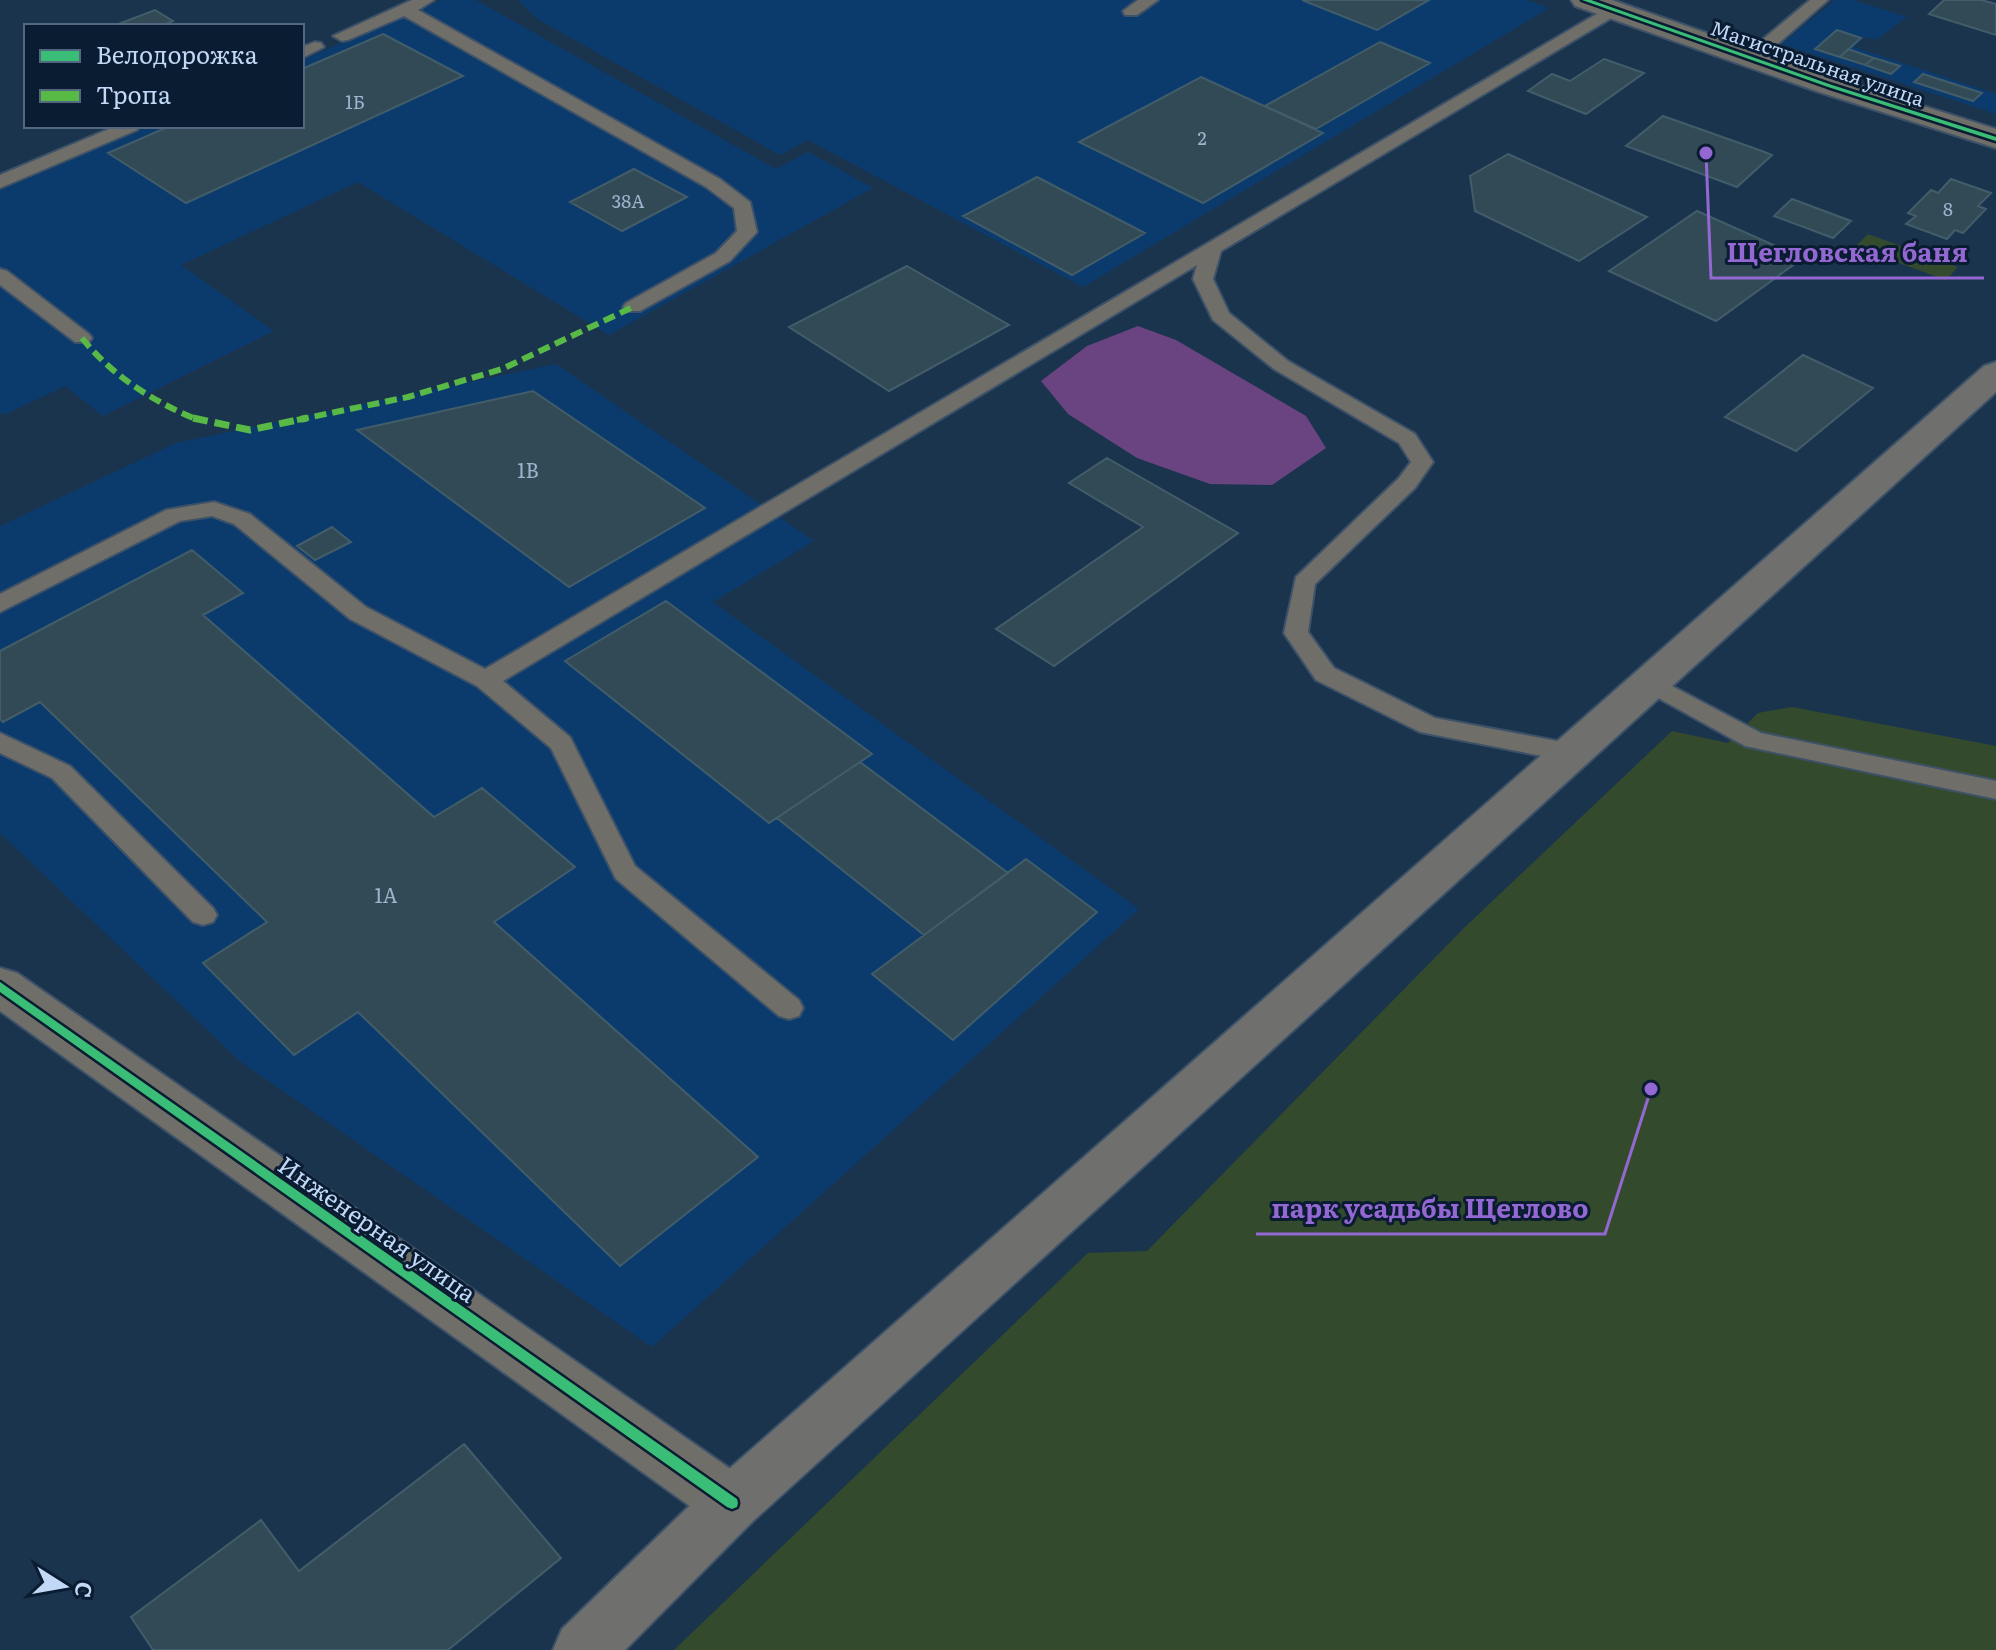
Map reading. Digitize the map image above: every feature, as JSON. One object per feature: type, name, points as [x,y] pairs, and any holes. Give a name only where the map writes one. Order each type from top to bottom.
[{"type":"main road","points":[[583,1650],[732,1503],[1996,373]]},
{"type":"street","name":"Магистральная улица","points":[[1598,5],[1750,59],[1996,139]]},
{"type":"street","name":"Инженерная улица","points":[[0,986],[732,1503]]},
{"type":"lane","points":[[342,36],[426,0]]},
{"type":"lane","points":[[1131,11],[1150,0]]},
{"type":"lane","points":[[1750,59],[1820,0]]},
{"type":"lane","points":[[486,680],[1213,246],[1598,5]]},
{"type":"lane","points":[[404,9],[713,183],[743,206],[747,232],[723,257],[633,307]]},
{"type":"lane","points":[[0,182],[126,128]]},
{"type":"lane","points":[[1213,246],[1203,279],[1220,316],[1281,365],[1407,439],[1422,462],[1407,483],[1304,582],[1296,633],[1303,644],[1325,674],[1429,726],[1573,753]]},
{"type":"lane","points":[[0,275],[82,338]]},
{"type":"lane","points":[[0,604],[174,515],[214,509],[242,519],[358,613],[486,680],[561,743],[625,872],[789,1008]]},
{"type":"lane","points":[[1651,683],[1754,740],[1996,790]]},
{"type":"lane","points":[[0,742],[61,772],[203,915]]},
{"type":"shaded area","points":[[442,0],[476,0],[776,169],[808,152],[873,188],[609,335],[358,182],[181,265],[274,331],[103,416],[65,386],[4,415],[0,412],[0,190],[145,128],[304,128],[304,59]]},
{"type":"shaded area","points":[[518,0],[1527,0],[1549,8],[1083,287],[808,140],[780,155],[537,19]]},
{"type":"shaded area","points":[[1835,0],[1853,0],[1907,17],[1876,40],[1865,37],[1854,47],[1996,94],[1996,114],[1781,44]]},
{"type":"shaded area","points":[[1138,326],[1176,340],[1306,416],[1326,448],[1272,485],[1210,484],[1137,458],[1068,414],[1041,381],[1087,346]]},
{"type":"shaded area","points":[[556,364],[814,541],[713,602],[1139,909],[652,1347],[241,1062],[0,833],[0,526],[176,443]]},
{"type":"green space","points":[[1868,234],[1958,267],[1946,280],[1855,247]]},
{"type":"green space","points":[[1792,707],[1996,746],[1996,1650],[674,1650],[1088,1253],[1147,1251],[1465,927],[1672,731],[1728,743],[1758,713]]},
{"type":"building","points":[[1302,0],[1429,0],[1377,30]]},
{"type":"building","points":[[1944,0],[1981,0],[1996,4],[1996,35],[1929,14]]},
{"type":"building","points":[[155,10],[173,21],[165,24],[121,23]]},
{"type":"building","points":[[1837,30],[1861,38],[1840,57],[1815,49]]},
{"type":"building","points":[[383,34],[463,76],[186,203],[108,153],[165,128],[304,128],[304,68]]},
{"type":"building","points":[[1380,42],[1430,63],[1316,129],[1265,106]]},
{"type":"building","points":[[1848,49],[1874,58],[1865,65],[1840,57]]},
{"type":"building","points":[[1874,58],[1900,66],[1891,74],[1865,65]]},
{"type":"building","points":[[1604,59],[1644,73],[1586,114],[1528,91],[1552,74],[1570,81]]},
{"type":"building","points":[[1923,74],[1982,93],[1973,101],[1914,82]]},
{"type":"building","points":[[1201,77],[1323,133],[1203,203],[1079,142]]},
{"type":"building","points":[[1663,116],[1772,155],[1737,187],[1626,146]]},
{"type":"building","points":[[1508,154],[1647,217],[1579,261],[1475,211],[1470,176]]},
{"type":"building","points":[[634,169],[687,197],[622,231],[570,202]]},
{"type":"building","points":[[1037,177],[1145,233],[1072,275],[963,216]]},
{"type":"building","points":[[1951,179],[1991,193],[1978,206],[1986,209],[1963,233],[1955,230],[1947,239],[1906,224],[1916,216],[1908,213],[1931,190],[1938,193]]},
{"type":"building","points":[[1792,199],[1851,221],[1833,238],[1774,216]]},
{"type":"building","points":[[1697,211],[1803,258],[1716,321],[1609,271]]},
{"type":"building","points":[[907,266],[1009,325],[889,391],[789,327]]},
{"type":"building","points":[[1803,355],[1873,388],[1796,451],[1725,417]]},
{"type":"building","points":[[533,391],[705,508],[569,587],[357,430]]},
{"type":"building","points":[[1107,458],[1238,533],[1054,666],[996,629],[1143,527],[1069,483]]},
{"type":"building","points":[[332,527],[351,542],[315,560],[297,546]]},
{"type":"building","points":[[192,550],[243,593],[203,615],[434,817],[482,788],[575,867],[494,922],[758,1157],[620,1266],[358,1012],[294,1055],[203,963],[267,922],[40,702],[3,722],[0,719],[0,651]]},
{"type":"building","points":[[666,601],[872,754],[769,823],[565,661]]},
{"type":"building","points":[[860,762],[1008,873],[924,935],[777,818]]},
{"type":"building","points":[[1026,859],[1097,912],[953,1040],[872,974]]},
{"type":"building","points":[[464,1444],[561,1558],[448,1650],[153,1650],[131,1617],[261,1520],[299,1571]]},
{"type":"marked path","points":[[82,338],[98,358],[160,404],[205,423],[250,430],[408,397],[502,369],[633,307]]},
{"type":"cycle path","points":[[1585,0],[1830,86],[1996,139]]},
{"type":"cycle path","points":[[0,986],[732,1503]]},
{"type":"place","name":"Щегловская баня","points":[[1706,153]]},
{"type":"place","name":"парк усадьбы Щеглово","points":[[1651,1089]]}]
